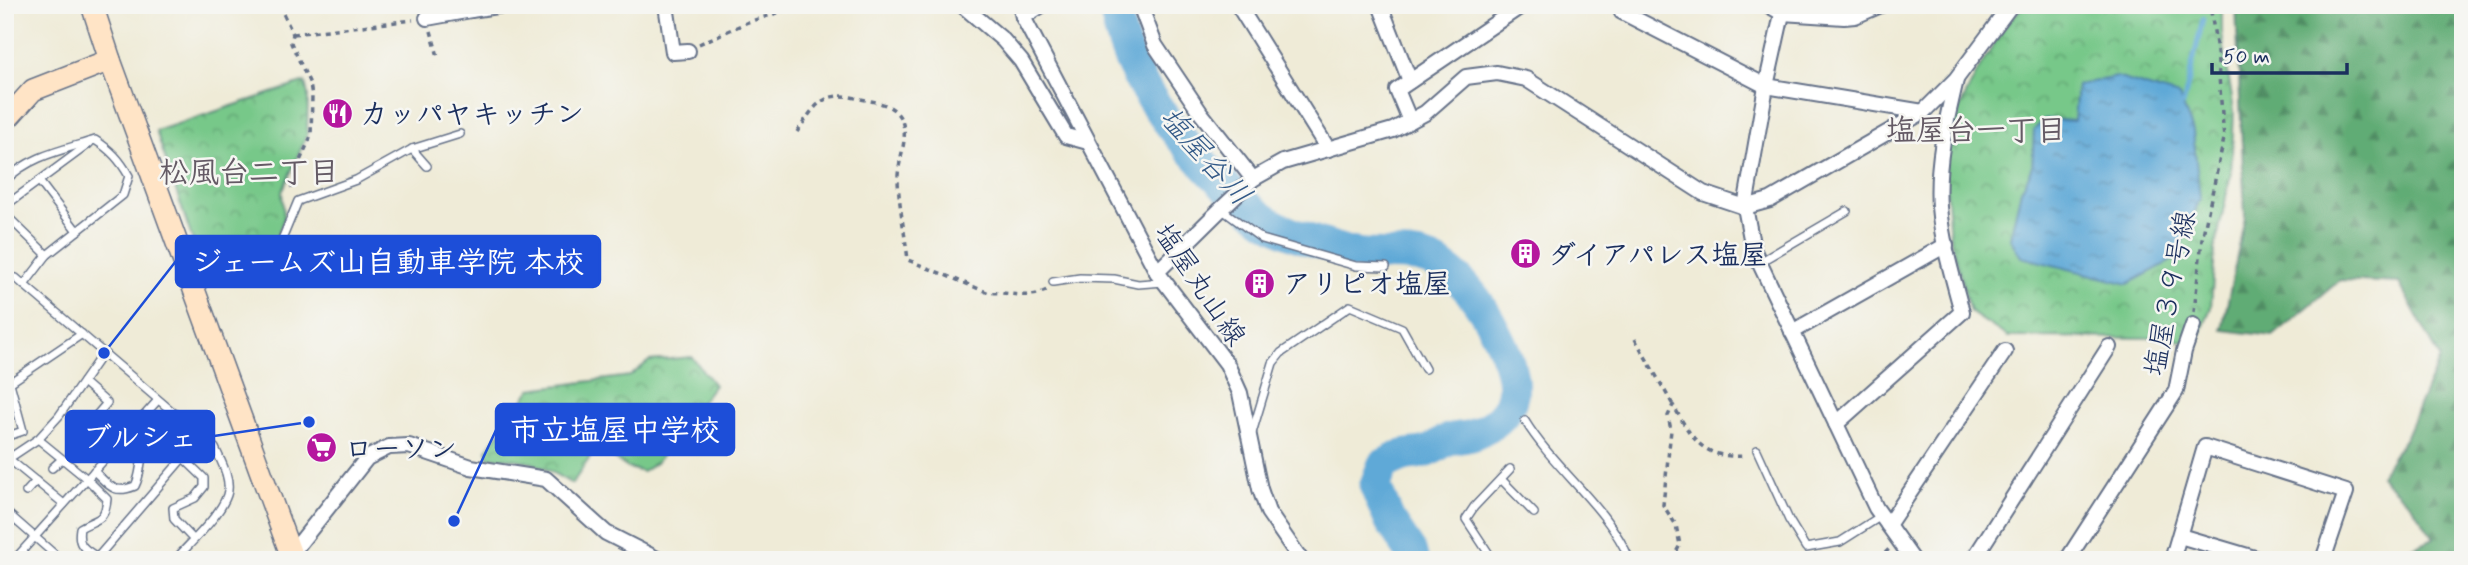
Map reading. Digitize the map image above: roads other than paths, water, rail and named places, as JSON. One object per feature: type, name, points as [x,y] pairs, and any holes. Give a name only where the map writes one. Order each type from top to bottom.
[{"type":"street","points":[[92,5],[290,558]]},
{"type":"street","points":[[428,18],[471,8],[503,5]]},
{"type":"street","points":[[666,5],[673,52],[688,51]]},
{"type":"street","points":[[962,5],[1003,40],[1021,61],[1066,136],[1088,142]]},
{"type":"street","points":[[1022,11],[1042,5]]},
{"type":"street","points":[[1140,5],[1155,46],[1200,112],[1253,179]]},
{"type":"street","points":[[1238,5],[1328,149]]},
{"type":"street","points":[[1380,5],[1410,81]]},
{"type":"street","points":[[1410,121],[1397,90],[1518,8],[1516,5]]},
{"type":"street","points":[[1623,5],[1622,12],[1766,86],[1923,112]]},
{"type":"street","points":[[1768,5],[1855,16],[1881,5]]},
{"type":"street","points":[[1783,9],[1766,86],[1745,207],[1753,249],[1885,520],[1913,560]]},
{"type":"street","points":[[1161,277],[1220,209],[1253,179],[1283,162],[1393,130],[1425,113],[1466,77],[1497,74],[1526,79],[1703,193],[1745,207],[1770,200],[1923,112],[1956,79],[2002,9]]},
{"type":"street","name":"塩屋丸山線","points":[[1022,11],[1088,142],[1161,277],[1227,364],[1240,393],[1260,488],[1268,512],[1301,560]]},
{"type":"street","points":[[5,121],[33,90],[110,60]]},
{"type":"street","points":[[1836,424],[1962,312],[1939,207],[1941,141],[1956,79]]},
{"type":"street","points":[[1792,332],[1946,245]]},
{"type":"street","name":"塩屋３９号線","points":[[2067,560],[2176,391],[2184,351],[2193,325]]},
{"type":"street","points":[[1973,560],[2109,347]]},
{"type":"street","points":[[1885,520],[2005,351]]},
{"type":"street","points":[[290,558],[367,458],[389,447],[409,446],[471,467],[546,479],[607,533],[659,560]]},
{"type":"street","points":[[2172,560],[2205,447],[2346,492],[2323,560]]},
{"type":"street","points":[[2180,536],[2261,560]]},
{"type":"lane","points":[[191,282],[278,249],[298,201],[356,180],[412,149],[460,134]]},
{"type":"lane","points":[[5,206],[95,140]]},
{"type":"lane","points":[[5,181],[29,161],[95,140],[120,160],[129,176],[124,195],[47,255],[24,285]]},
{"type":"lane","points":[[412,149],[427,166]]},
{"type":"lane","points":[[39,181],[77,231]]},
{"type":"lane","points":[[1220,209],[1262,239],[1356,266],[1386,267]]},
{"type":"lane","points":[[1759,263],[1847,211]]},
{"type":"lane","points":[[5,214],[47,255]]},
{"type":"lane","points":[[5,276],[16,278],[215,448],[225,467],[228,493],[219,509],[175,560]]},
{"type":"lane","points":[[1053,282],[1080,278],[1114,279],[1138,284],[1161,277]]},
{"type":"lane","points":[[1250,440],[1273,363],[1280,353],[1350,306],[1402,328],[1425,369]]},
{"type":"lane","points":[[5,437],[23,431],[8,385],[82,334]]},
{"type":"lane","points":[[64,504],[7,460],[38,439],[59,416],[103,353]]},
{"type":"lane","points":[[83,382],[107,403],[81,433],[107,456]]},
{"type":"lane","points":[[14,560],[158,400]]},
{"type":"lane","points":[[1525,421],[1537,440],[1589,497],[1630,560]]},
{"type":"lane","points":[[38,439],[107,499],[106,510],[101,519],[80,528],[78,538],[82,547],[96,559],[201,437]]},
{"type":"lane","points":[[94,471],[113,489],[123,491],[135,486],[140,475],[140,458],[148,448],[157,442],[167,445],[184,457],[204,478],[204,487],[195,498],[173,508],[174,519],[193,539]]},
{"type":"lane","points":[[1756,450],[1789,520],[1806,548],[1840,542],[1885,520]]},
{"type":"lane","points":[[52,468],[62,458]]},
{"type":"lane","points":[[1493,560],[1466,519],[1510,469]]},
{"type":"lane","points":[[1501,479],[1534,513]]},
{"type":"lane","points":[[26,492],[36,481]]},
{"type":"lane","points":[[5,511],[61,560]]},
{"type":"water","points":[[2116,77],[2179,96],[2193,131],[2200,199],[2175,259],[2128,284],[2021,257],[2010,238],[2021,190],[2032,169],[2034,130],[2045,119],[2074,121],[2077,85]]},
{"type":"waterway","name":"塩屋谷川","points":[[1114,5],[1128,56],[1151,98],[1185,143],[1241,201],[1267,221],[1285,230],[1341,250],[1358,254],[1418,257],[1436,263],[1464,285],[1492,325],[1510,366],[1513,380],[1513,393],[1502,416],[1473,435],[1447,440],[1431,450],[1402,456],[1383,465],[1375,486],[1389,519],[1411,552],[1413,560]]},
{"type":"waterway","points":[[2183,105],[2203,19]]},
{"type":"place","name":"カッパヤキッチン","points":[[337,113]]},
{"type":"place","name":"ダイアパレス塩屋","points":[[1525,254]]},
{"type":"place","name":"アリピオ塩屋","points":[[1260,283]]},
{"type":"place","name":"ジェームズ山自動車学院 本校","points":[[104,353]]},
{"type":"place","name":"ブルシェ","points":[[309,422]]},
{"type":"place","name":"ローソン","points":[[322,448]]},
{"type":"place","name":"市立塩屋中学校","points":[[454,521]]},
{"type":"district","name":"塩屋台一丁目","points":[[1976,130]]},
{"type":"district","name":"松風台二丁目","points":[[249,172]]}]
